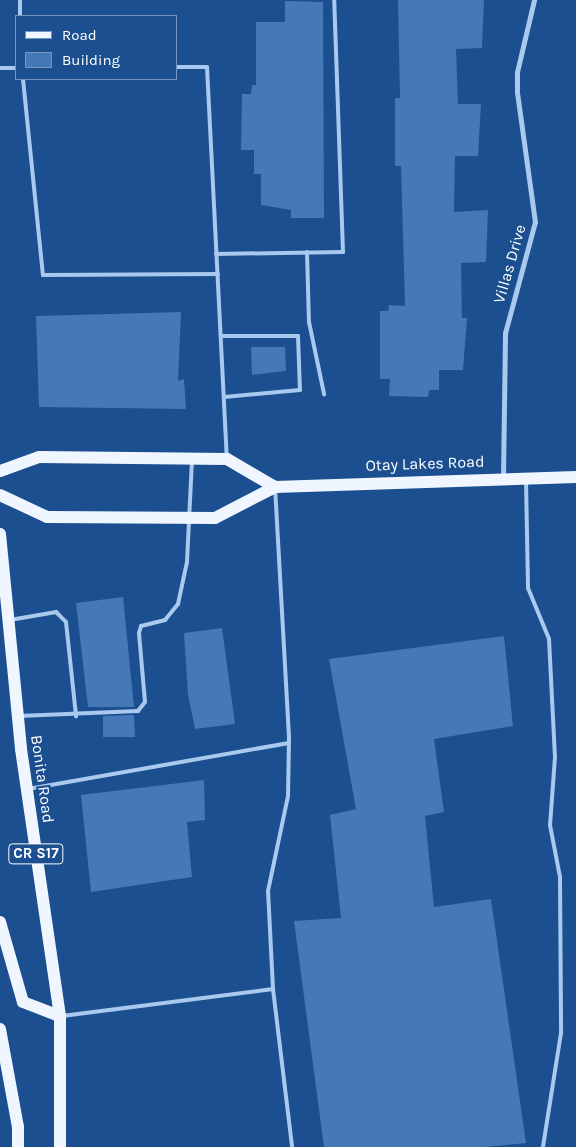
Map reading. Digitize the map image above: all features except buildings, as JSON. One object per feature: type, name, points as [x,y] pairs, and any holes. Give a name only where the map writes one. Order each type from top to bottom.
[{"type":"main road","points":[[0,471],[39,457],[227,459],[275,487]]},
{"type":"main road","name":"Otay Lakes Road","points":[[0,495],[47,517],[215,518],[275,487],[576,476]]},
{"type":"main road","name":"Bonita Road","points":[[0,534],[27,789],[60,1016],[60,1147]]},
{"type":"main road","points":[[0,922],[23,1002],[60,1016]]},
{"type":"main road","points":[[0,1029],[18,1127],[18,1147]]},
{"type":"street","name":"Villas Drive","points":[[503,478],[505,333],[535,222],[529,159],[516,92],[517,72],[534,0]]},
{"type":"lane","points":[[20,0],[20,15]]},
{"type":"lane","points":[[216,254],[343,252],[334,0]]},
{"type":"lane","points":[[178,67],[207,67],[227,459]]},
{"type":"lane","points":[[0,68],[15,68]]},
{"type":"lane","points":[[23,80],[43,275],[218,274]]},
{"type":"lane","points":[[307,252],[309,322],[324,394]]},
{"type":"lane","points":[[221,336],[298,336],[300,390],[224,397]]},
{"type":"lane","points":[[18,716],[76,716],[138,711],[145,702],[141,626],[165,620],[178,604],[191,518],[192,458]]},
{"type":"lane","points":[[526,477],[528,588],[549,639],[555,756],[550,825],[560,876],[561,1033],[543,1147]]},
{"type":"lane","points":[[275,487],[289,743],[288,796],[268,892],[273,989],[292,1147]]},
{"type":"lane","points":[[9,620],[56,612],[66,622],[76,716]]},
{"type":"lane","points":[[27,789],[289,743]]},
{"type":"lane","points":[[60,1016],[273,989]]}]
